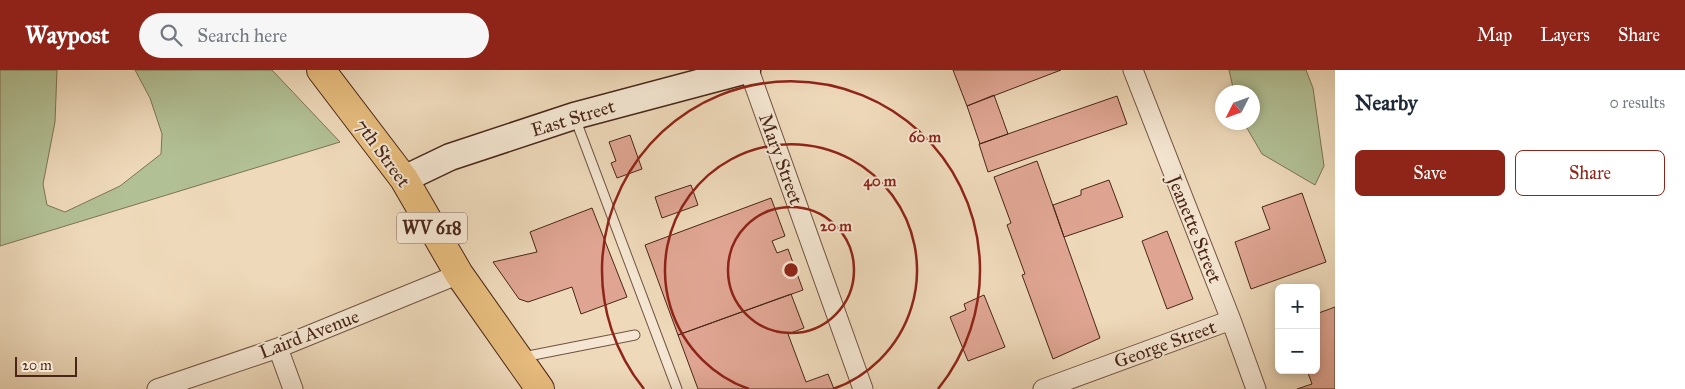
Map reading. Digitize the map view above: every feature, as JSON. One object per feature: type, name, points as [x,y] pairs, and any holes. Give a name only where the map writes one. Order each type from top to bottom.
[{"type":"main road","name":"7th Street","points":[[321,70],[404,180],[459,274],[540,389]]},
{"type":"main road","name":"East Street","points":[[404,180],[450,157],[574,116],[748,70]]},
{"type":"street","name":"Mary Street","points":[[748,70],[863,389]]},
{"type":"street","name":"Jeanette Street","points":[[1133,70],[1256,389]]},
{"type":"street","name":"Laird Avenue","points":[[157,389],[278,348],[459,274]]},
{"type":"street","name":"George Street","points":[[1043,389],[1231,320]]},
{"type":"street","points":[[278,348],[293,389]]},
{"type":"lane","points":[[574,116],[677,389]]},
{"type":"lane","points":[[518,358],[635,335]]},
{"type":"green space","points":[[0,70],[57,70],[55,122],[43,184],[47,205],[65,212],[120,186],[161,154],[162,134],[150,98],[135,70],[272,70],[340,142],[0,246]]},
{"type":"green space","points":[[1229,70],[1306,70],[1313,88],[1324,166],[1315,185],[1262,154],[1248,130],[1260,130],[1260,85],[1232,85]]},
{"type":"building","points":[[953,70],[1061,70],[967,106]]},
{"type":"building","points":[[994,95],[1008,134],[980,144],[967,106]]},
{"type":"building","points":[[1117,96],[1127,124],[988,172],[979,144]]},
{"type":"building","points":[[630,135],[642,169],[617,178],[611,163],[616,161],[609,142]]},
{"type":"building","points":[[1037,161],[1100,338],[1053,359],[1022,275],[1025,274],[1007,225],[1011,223],[994,177]]},
{"type":"building","points":[[1109,180],[1123,217],[1064,237],[1053,205],[1081,195],[1081,190]]},
{"type":"building","points":[[691,185],[698,205],[662,218],[655,197]]},
{"type":"building","points":[[1302,193],[1326,262],[1251,289],[1235,242],[1270,229],[1262,207]]},
{"type":"building","points":[[771,198],[785,236],[772,241],[777,253],[788,249],[803,290],[678,335],[645,245]]},
{"type":"building","points":[[592,208],[627,297],[581,314],[572,287],[528,302],[519,299],[493,262],[537,252],[530,232]]},
{"type":"building","points":[[1167,231],[1193,299],[1167,309],[1142,241]]},
{"type":"building","points":[[791,294],[804,328],[788,334],[806,382],[828,374],[834,389],[698,389],[678,335]]},
{"type":"building","points":[[984,295],[1005,347],[968,361],[950,317],[966,310],[964,304]]},
{"type":"building","points":[[1335,307],[1335,389],[1297,389],[1312,384],[1308,374],[1320,374],[1320,313]]}]
